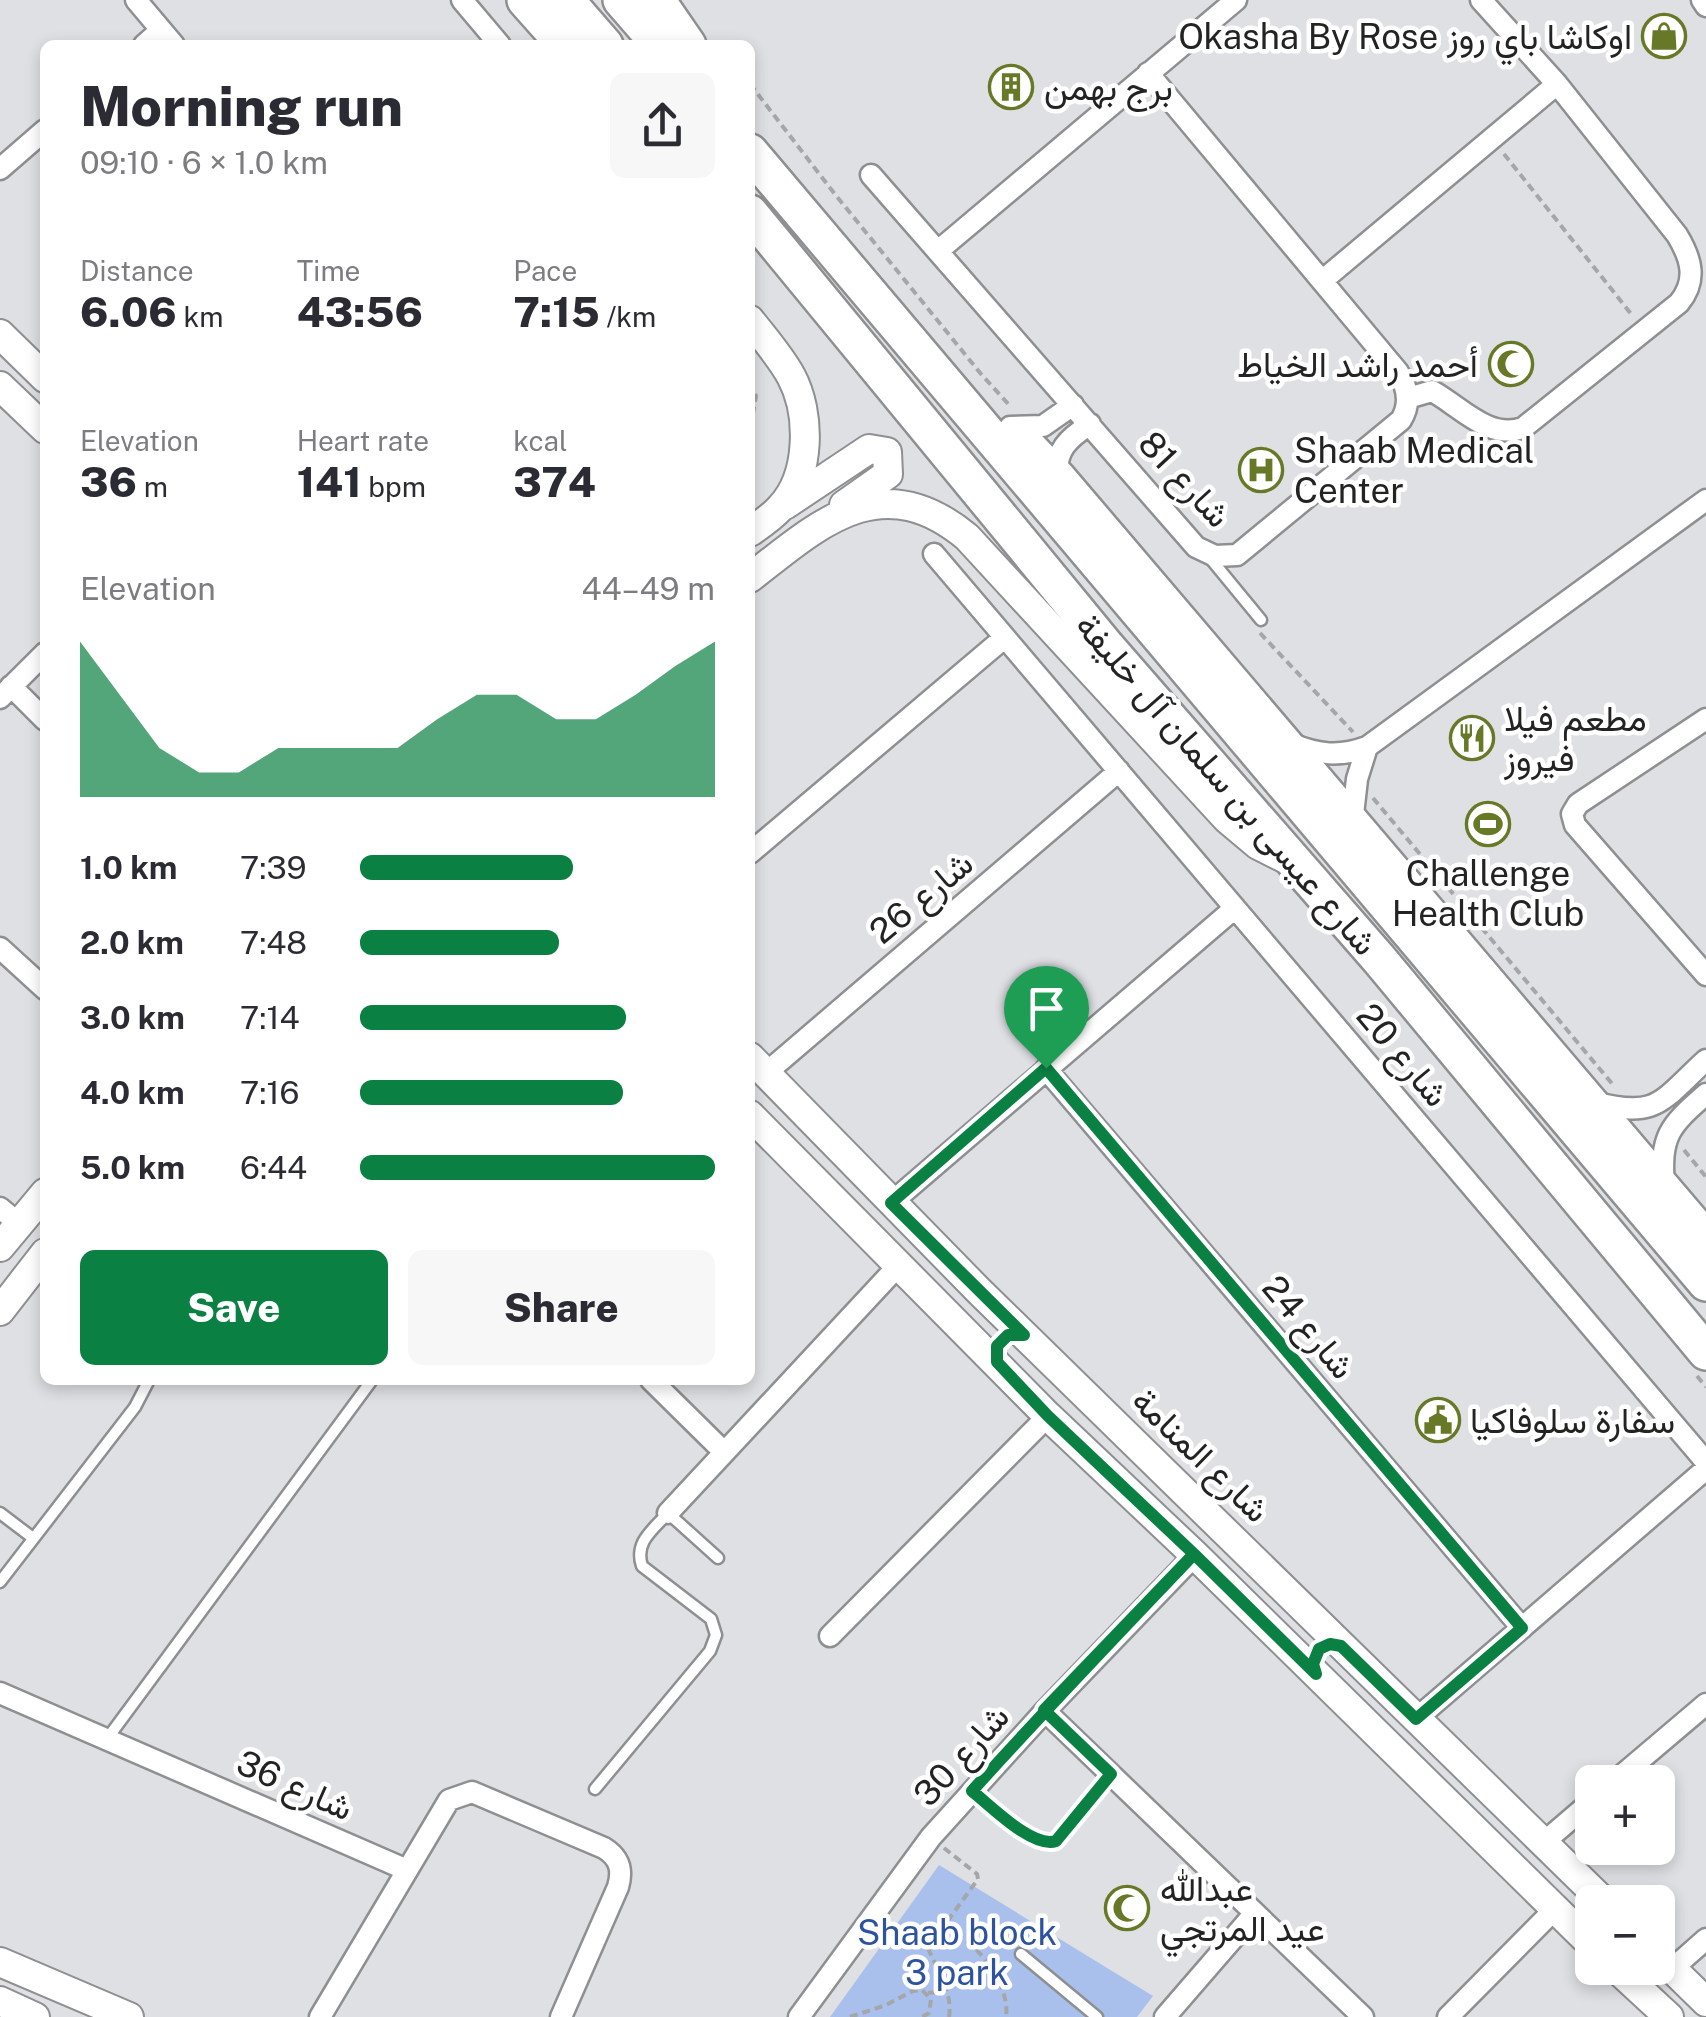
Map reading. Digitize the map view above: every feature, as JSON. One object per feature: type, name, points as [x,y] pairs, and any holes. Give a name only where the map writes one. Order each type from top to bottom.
[{"type":"highway","points":[[522,0],[560,40]]},
{"type":"highway","points":[[566,0],[601,40]]},
{"type":"highway","points":[[621,0],[656,40]]},
{"type":"highway","points":[[657,0],[685,40]]},
{"type":"highway","name":"شارع عيسى بن سلمان آل خليفة","points":[[755,158],[1706,1283]]},
{"type":"highway","name":"شارع عيسى بن سلمان آل خليفة","points":[[755,219],[1107,647],[1295,862],[1706,1352]]},
{"type":"highway","points":[[827,244],[900,296],[1021,428],[1058,478],[1706,1239]]},
{"type":"street","points":[[136,0],[168,38]]},
{"type":"street","points":[[462,0],[496,40]]},
{"type":"street","points":[[522,0],[541,40]]},
{"type":"street","points":[[938,251],[1236,0]]},
{"type":"street","points":[[1148,74],[1398,372],[1408,398],[1432,391],[1481,424],[1514,431],[1523,428],[1645,330],[1688,292],[1692,280],[1689,259],[1677,235],[1557,84],[1481,0]]},
{"type":"street","points":[[1323,280],[1557,84]]},
{"type":"street","points":[[0,168],[40,134]]},
{"type":"street","name":"شارع 81","points":[[871,174],[1206,554],[1229,557],[1244,552],[1401,420],[1408,398]]},
{"type":"street","points":[[755,326],[790,372],[803,408],[802,461],[782,506]]},
{"type":"street","points":[[0,334],[38,372],[18,387],[0,387]]},
{"type":"street","points":[[0,387],[40,417]]},
{"type":"street","points":[[1021,428],[1052,422],[1073,404]]},
{"type":"street","points":[[1058,478],[1060,452],[1070,438],[1090,424]]},
{"type":"street","points":[[755,528],[868,449],[887,452],[888,474],[755,574]]},
{"type":"street","points":[[1281,740],[1321,754],[1336,755],[1367,747],[1706,500]]},
{"type":"street","points":[[832,516],[867,506],[898,506],[928,513],[955,527],[1227,819],[1258,845],[1295,862]]},
{"type":"street","name":"شارع 20","points":[[934,554],[1706,1466]]},
{"type":"street","points":[[755,850],[1004,638]]},
{"type":"street","points":[[40,658],[6,692],[40,716]]},
{"type":"street","points":[[1706,719],[1578,804],[1572,814],[1575,825],[1706,975]]},
{"type":"street","points":[[1352,824],[1357,779],[1367,747]]},
{"type":"street","name":"شارع 26","points":[[758,1065],[1119,771]]},
{"type":"street","points":[[891,1203],[1235,908]]},
{"type":"street","points":[[0,948],[40,984]]},
{"type":"street","points":[[1593,1102],[1634,1111],[1658,1103],[1706,1060]]},
{"type":"street","name":"شارع المنامة","points":[[758,1065],[979,1291],[1586,1885]]},
{"type":"street","name":"شارع 24","points":[[1046,1068],[1522,1628]]},
{"type":"street","points":[[1664,1190],[1663,1146],[1669,1130],[1706,1094]]},
{"type":"street","points":[[755,1120],[1048,1416],[1575,1928]]},
{"type":"street","points":[[0,1247],[9,1216],[40,1196]]},
{"type":"street","points":[[668,1514],[898,1266]]},
{"type":"street","points":[[0,1311],[40,1268]]},
{"type":"street","points":[[947,1315],[963,1317],[976,1307],[979,1291]]},
{"type":"street","points":[[997,1362],[997,1346],[1008,1335],[1024,1335]]},
{"type":"street","points":[[656,1385],[724,1452]]},
{"type":"street","points":[[830,1636],[1048,1416]]},
{"type":"street","points":[[1416,1719],[1706,1466]]},
{"type":"street","name":"شارع 30","points":[[800,2017],[931,1837],[1044,1710],[1194,1554]]},
{"type":"street","points":[[1276,1635],[1288,1635],[1299,1628],[1302,1607]]},
{"type":"street","points":[[1316,1674],[1313,1664],[1319,1649],[1335,1644],[1346,1650]]},
{"type":"street","name":"شارع 36","points":[[0,1693],[407,1870]]},
{"type":"street","points":[[1634,1765],[1706,1704]]},
{"type":"street","points":[[1044,1710],[1363,2017]]},
{"type":"street","points":[[320,2017],[448,1800],[472,1792],[586,1840],[614,1856],[620,1866],[618,1887],[562,2017]]},
{"type":"street","points":[[1543,1843],[1575,1816]]},
{"type":"street","points":[[1448,2017],[1555,1909]]},
{"type":"street","points":[[1165,2017],[1255,1913]]},
{"type":"street","points":[[1675,1956],[1706,1940]]},
{"type":"street","points":[[6,1972],[129,2017]]},
{"type":"street","points":[[1675,1972],[1706,2002]]},
{"type":"street","points":[[1634,1985],[1669,2017]]},
{"type":"street","points":[[0,2002],[35,2017]]},
{"type":"lane","points":[[1206,554],[1262,620]]},
{"type":"lane","points":[[0,1581],[135,1407],[147,1385]]},
{"type":"lane","points":[[107,1739],[368,1385]]},
{"type":"lane","points":[[0,1514],[34,1538]]},
{"type":"lane","points":[[595,1789],[714,1643],[716,1629],[711,1619],[646,1570],[640,1560],[642,1542],[668,1514],[718,1558]]},
{"type":"lane","points":[[972,1791],[1034,1840],[1049,1844],[1056,1841],[1111,1774]]},
{"type":"lane","points":[[1021,1954],[1097,2017]]},
{"type":"path","points":[[755,90],[1021,428]]},
{"type":"path","points":[[1492,139],[1645,330]]},
{"type":"path","points":[[1262,620],[1253,626],[1367,747]]},
{"type":"path","points":[[1357,779],[1634,1111]]},
{"type":"path","points":[[1669,1130],[1706,1177]]},
{"type":"path","points":[[931,1837],[977,1874],[978,1879],[944,1926]]},
{"type":"path","points":[[949,2017],[946,1986],[922,1930],[929,1924],[944,1926],[992,1970],[1006,1994],[1006,2017]]},
{"type":"path","points":[[850,2017],[886,2006],[914,1991],[940,1992],[946,1986]]},
{"type":"path","points":[[922,2017],[930,2010],[928,1993]]},
{"type":"green space","name":"Shaab block 3 park","points":[[939,1865],[1153,1996],[1137,2017],[830,2017]]},
{"type":"place","name":"Okasha By Rose اوكاشا باي روز","points":[[1664,36]]},
{"type":"place","name":"برج بهمن","points":[[1011,87]]},
{"type":"place","name":"أحمد راشد الخياط","points":[[1511,364]]},
{"type":"place","name":"Shaab Medical Center","points":[[1261,470]]},
{"type":"place","name":"مطعم فيلا فيروز","points":[[1472,738]]},
{"type":"place","name":"Challenge Health Club","points":[[1488,824]]},
{"type":"place","name":"سفارة سلوفاكيا","points":[[1438,1420]]},
{"type":"place","name":"عبدالله عيد المرتجي","points":[[1127,1908]]},
{"type":"route","points":[[1046,1068],[891,1203],[1024,1335],[1008,1335],[997,1346],[997,1362],[1048,1416],[1194,1554],[1044,1710],[1111,1774],[1056,1841],[1049,1844],[1034,1840],[972,1791],[1044,1710],[1120,1632],[1194,1554],[1316,1674],[1313,1664],[1319,1649],[1330,1644],[1341,1646],[1416,1719],[1522,1628],[1046,1068]]}]
